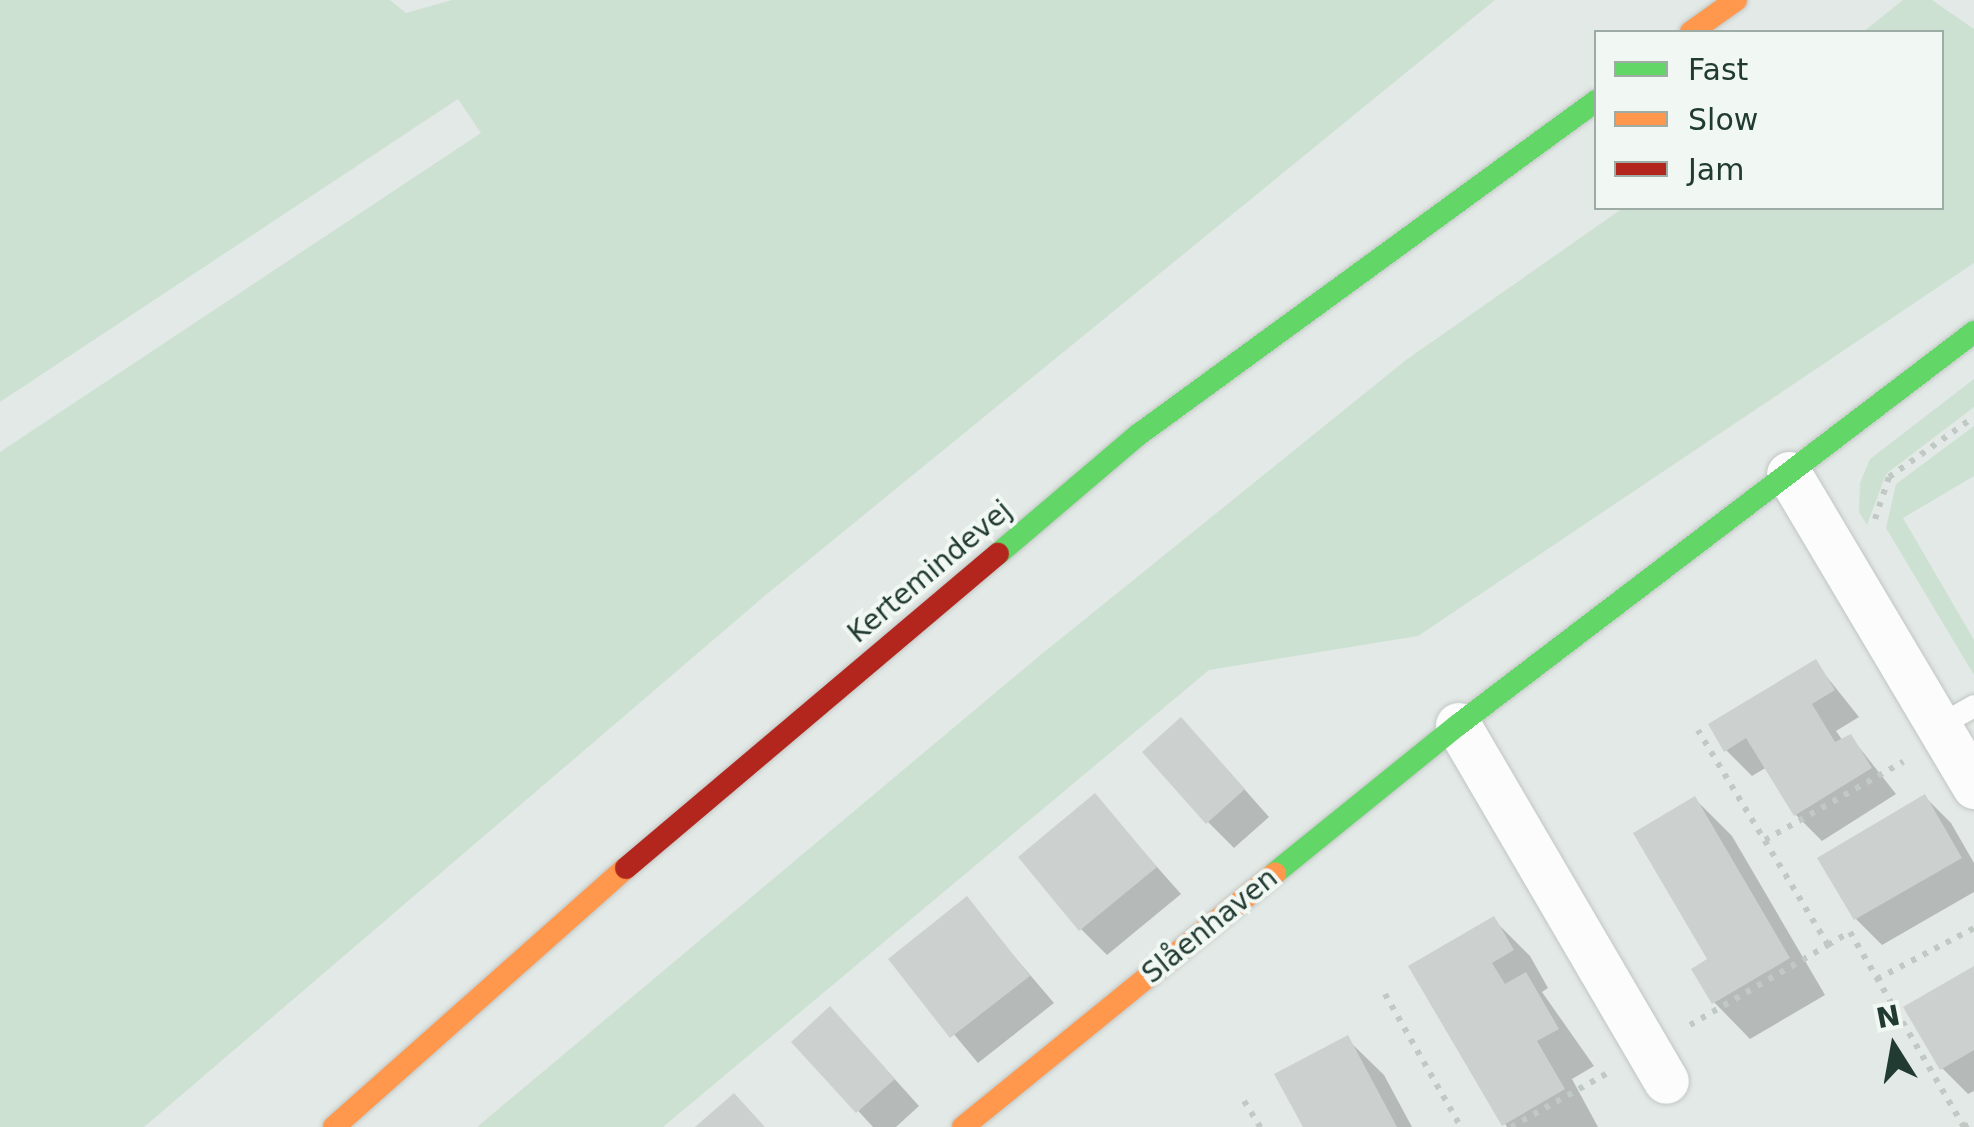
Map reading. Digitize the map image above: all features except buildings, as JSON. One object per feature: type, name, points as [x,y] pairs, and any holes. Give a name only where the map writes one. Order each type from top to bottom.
[{"type":"main road","points":[[1694,30],[1736,0]]},
{"type":"main road","name":"Kertemindevej","points":[[334,1127],[483,990],[1138,436],[1594,101]]},
{"type":"main road","name":"Slåenhaven","points":[[962,1127],[1458,725],[1974,332]]},
{"type":"street","points":[[1789,474],[1953,723],[1974,786]]},
{"type":"street","points":[[1458,725],[1656,1066]]},
{"type":"path","points":[[1882,538],[1874,522],[1889,477],[1974,417]]},
{"type":"path","points":[[1765,840],[1953,723]]},
{"type":"path","points":[[1698,730],[1828,945]]},
{"type":"path","points":[[1877,979],[1974,928]]},
{"type":"path","points":[[1511,1127],[1656,1066],[1850,932],[1964,1127],[1974,1122]]},
{"type":"path","points":[[1385,994],[1461,1127]]},
{"type":"path","points":[[1244,1101],[1260,1127]]},
{"type":"green space","points":[[0,0],[390,0],[406,13],[452,0],[1495,0],[767,594],[144,1127],[0,1127],[0,452],[481,133],[458,99],[0,402]]},
{"type":"green space","points":[[1903,0],[1932,0],[1974,29],[1974,263],[1418,636],[1209,670],[663,1127],[477,1127],[1038,657],[1406,360],[1620,210],[1944,210],[1944,30],[1866,30]]},
{"type":"green space","points":[[1974,379],[1974,407],[1886,474],[1867,525],[1859,512],[1860,483],[1870,459]]},
{"type":"green space","points":[[1974,426],[1974,476],[1903,518],[1974,640],[1974,675],[1886,528],[1896,484]]},
{"type":"traffic: fast","points":[[998,554],[1138,435],[1594,102]]},
{"type":"traffic: fast","points":[[1275,873],[1458,725],[1974,332]]},
{"type":"traffic: slow","points":[[1694,30],[1736,0]]},
{"type":"traffic: slow","points":[[334,1127],[626,868]]},
{"type":"traffic: slow","points":[[963,1127],[1275,873]]},
{"type":"traffic: jam","points":[[626,868],[998,554]]}]
